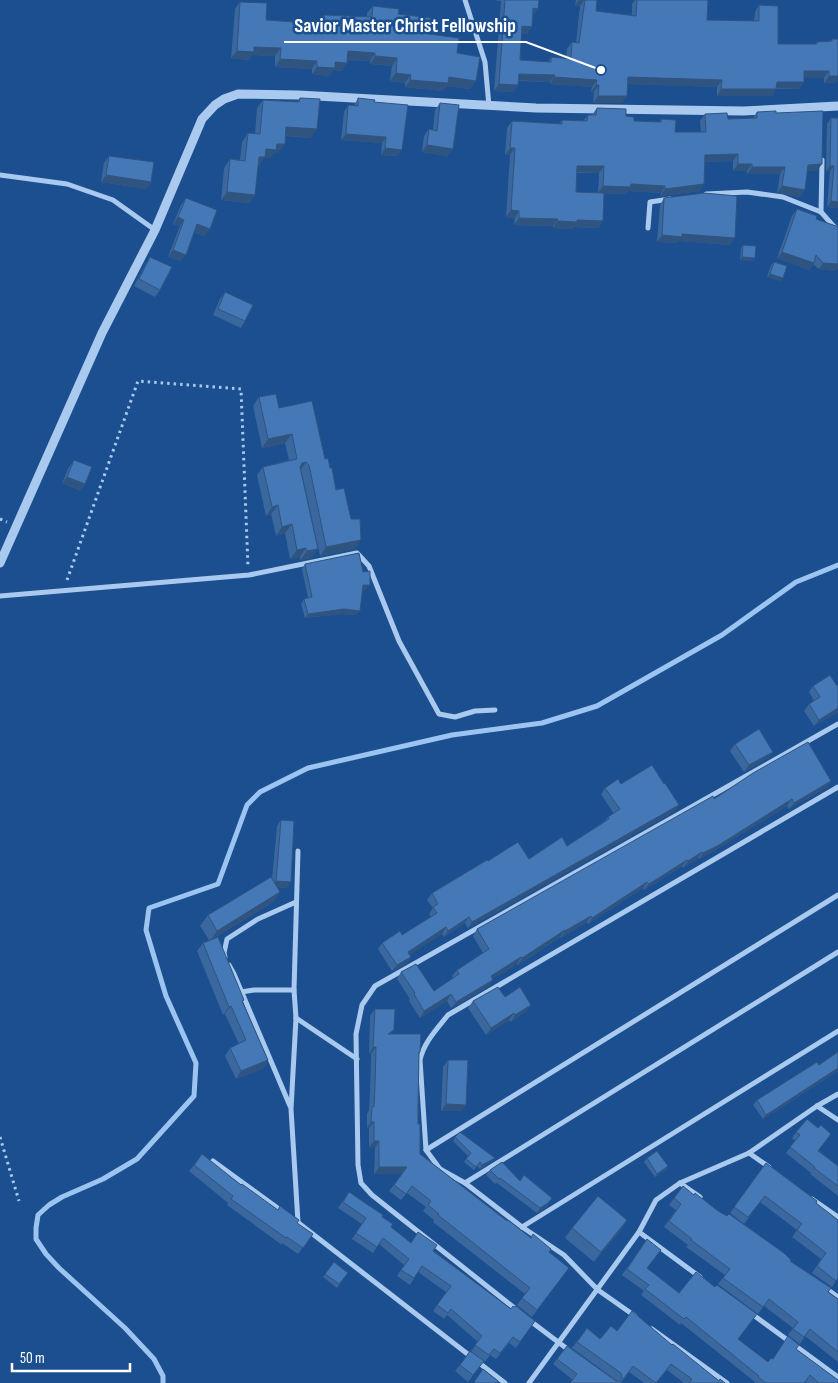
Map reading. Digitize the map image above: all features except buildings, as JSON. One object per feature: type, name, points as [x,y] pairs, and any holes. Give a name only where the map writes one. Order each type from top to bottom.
[{"type":"street","points":[[465,0],[485,62],[489,106]]},
{"type":"street","points":[[0,563],[102,333],[155,230],[202,119],[207,112],[224,98],[238,94],[298,95],[536,108],[744,112],[823,112],[838,106]]},
{"type":"street","points":[[821,212],[822,155]]},
{"type":"street","points":[[0,175],[67,184],[114,200],[155,230]]},
{"type":"street","points":[[698,195],[747,192],[783,197],[821,212],[838,231]]},
{"type":"street","points":[[648,228],[650,202],[679,198]]},
{"type":"street","points":[[315,552],[317,562]]},
{"type":"street","points":[[0,596],[249,575],[357,553],[369,566],[399,640],[439,714],[455,717],[475,711],[495,710]]},
{"type":"street","points":[[520,1312],[372,1195],[361,1183],[358,1165],[356,1034],[362,1005],[375,986],[838,724]]},
{"type":"street","points":[[639,1319],[598,1290],[564,1255],[522,1228],[465,1183],[440,1169],[426,1150],[420,1060],[425,1045],[448,1015],[838,788]]},
{"type":"street","points":[[298,851],[294,990],[296,1018],[291,1109],[298,1222]]},
{"type":"street","points":[[426,1150],[838,896]]},
{"type":"street","points":[[291,1109],[224,953],[227,940],[258,919],[296,902]]},
{"type":"street","points":[[465,1183],[838,952]]},
{"type":"street","points":[[241,992],[254,990],[294,990]]},
{"type":"street","points":[[296,1018],[357,1059]]},
{"type":"street","points":[[522,1228],[838,1030]]},
{"type":"street","points":[[530,1383],[639,1232],[656,1200],[680,1183],[749,1153],[838,1094]]},
{"type":"street","points":[[818,1106],[838,1120]]},
{"type":"street","points":[[749,1153],[773,1171]]},
{"type":"street","points":[[213,1161],[298,1222],[505,1383]]},
{"type":"street","points":[[680,1183],[704,1200]]},
{"type":"street","points":[[806,1194],[838,1217]]},
{"type":"street","points":[[639,1232],[703,1279]]},
{"type":"street","points":[[822,1286],[838,1297]]},
{"type":"street","points":[[743,1308],[838,1377]]},
{"type":"street","points":[[527,1318],[574,1354]]},
{"type":"street","points":[[647,1325],[727,1383]]},
{"type":"path","points":[[64,590],[138,381],[241,389],[249,575]]},
{"type":"path","points":[[0,1137],[20,1201]]},
{"type":"waterway","points":[[163,1383],[163,1376],[154,1359],[125,1328],[59,1268],[36,1239],[38,1215],[49,1205],[62,1197],[103,1179],[137,1159],[194,1096],[196,1063],[166,996],[146,930],[149,908],[218,884],[247,805],[260,792],[308,768],[452,735],[542,723],[597,706],[722,635],[796,582],[838,565]]},
{"type":"place","name":"Savior Master Christ Fellowship","points":[[601,70]]}]
